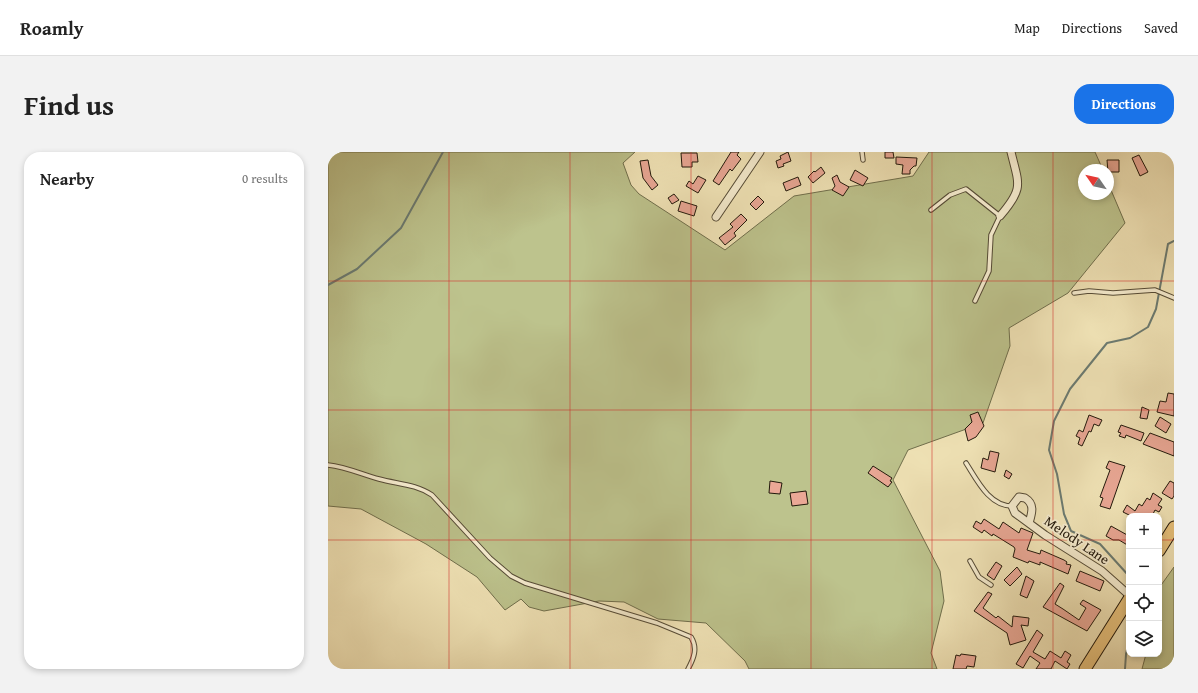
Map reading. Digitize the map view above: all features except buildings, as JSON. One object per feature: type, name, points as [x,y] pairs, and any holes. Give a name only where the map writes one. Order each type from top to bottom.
[{"type":"main road","points":[[1161,549],[1170,541],[1174,527]]},
{"type":"main road","points":[[1085,669],[1126,604]]},
{"type":"street","points":[[716,217],[760,152]]},
{"type":"street","points":[[1000,216],[1015,196],[1019,185],[1018,172],[1011,152]]},
{"type":"street","name":"Melody Lane","points":[[1029,523],[1032,509],[1029,500],[1024,497],[1019,497],[1012,506],[1015,513],[1045,535],[1102,571],[1126,592]]},
{"type":"lane","points":[[862,152],[863,160]]},
{"type":"lane","points":[[931,210],[950,195],[966,189],[1000,216],[991,235],[989,271],[975,300]]},
{"type":"lane","points":[[1074,293],[1089,291],[1113,293],[1155,290],[1174,298]]},
{"type":"lane","points":[[966,463],[984,490],[996,502],[1004,506],[1012,506]]},
{"type":"lane","points":[[328,465],[344,466],[377,479],[425,490],[432,495],[490,558],[511,576],[525,583],[657,623],[691,637],[696,647],[693,659],[688,669]]},
{"type":"lane","points":[[970,562],[979,577],[991,585]]},
{"type":"green space","points":[[328,152],[635,152],[623,163],[631,185],[639,194],[725,250],[794,196],[913,176],[929,152],[1095,152],[1100,164],[1078,164],[1078,200],[1114,200],[1114,197],[1125,223],[1068,293],[1009,328],[1010,346],[983,423],[908,450],[893,480],[940,571],[944,601],[931,653],[937,669],[749,669],[745,661],[706,623],[658,619],[624,602],[599,601],[544,611],[529,607],[521,599],[505,610],[477,577],[426,544],[361,509],[328,506]]},
{"type":"green space","points":[[1174,567],[1174,669],[1142,669],[1145,657],[1162,657],[1162,584]]},
{"type":"waterway","points":[[328,285],[357,269],[401,228],[443,152]]},
{"type":"waterway","points":[[1126,573],[1100,544],[1071,531],[1064,514],[1057,474],[1049,450],[1054,421],[1070,389],[1107,343],[1130,338],[1148,327],[1156,309],[1168,244],[1174,241]]},
{"type":"waterway","points":[[1125,669],[1126,654]]}]
